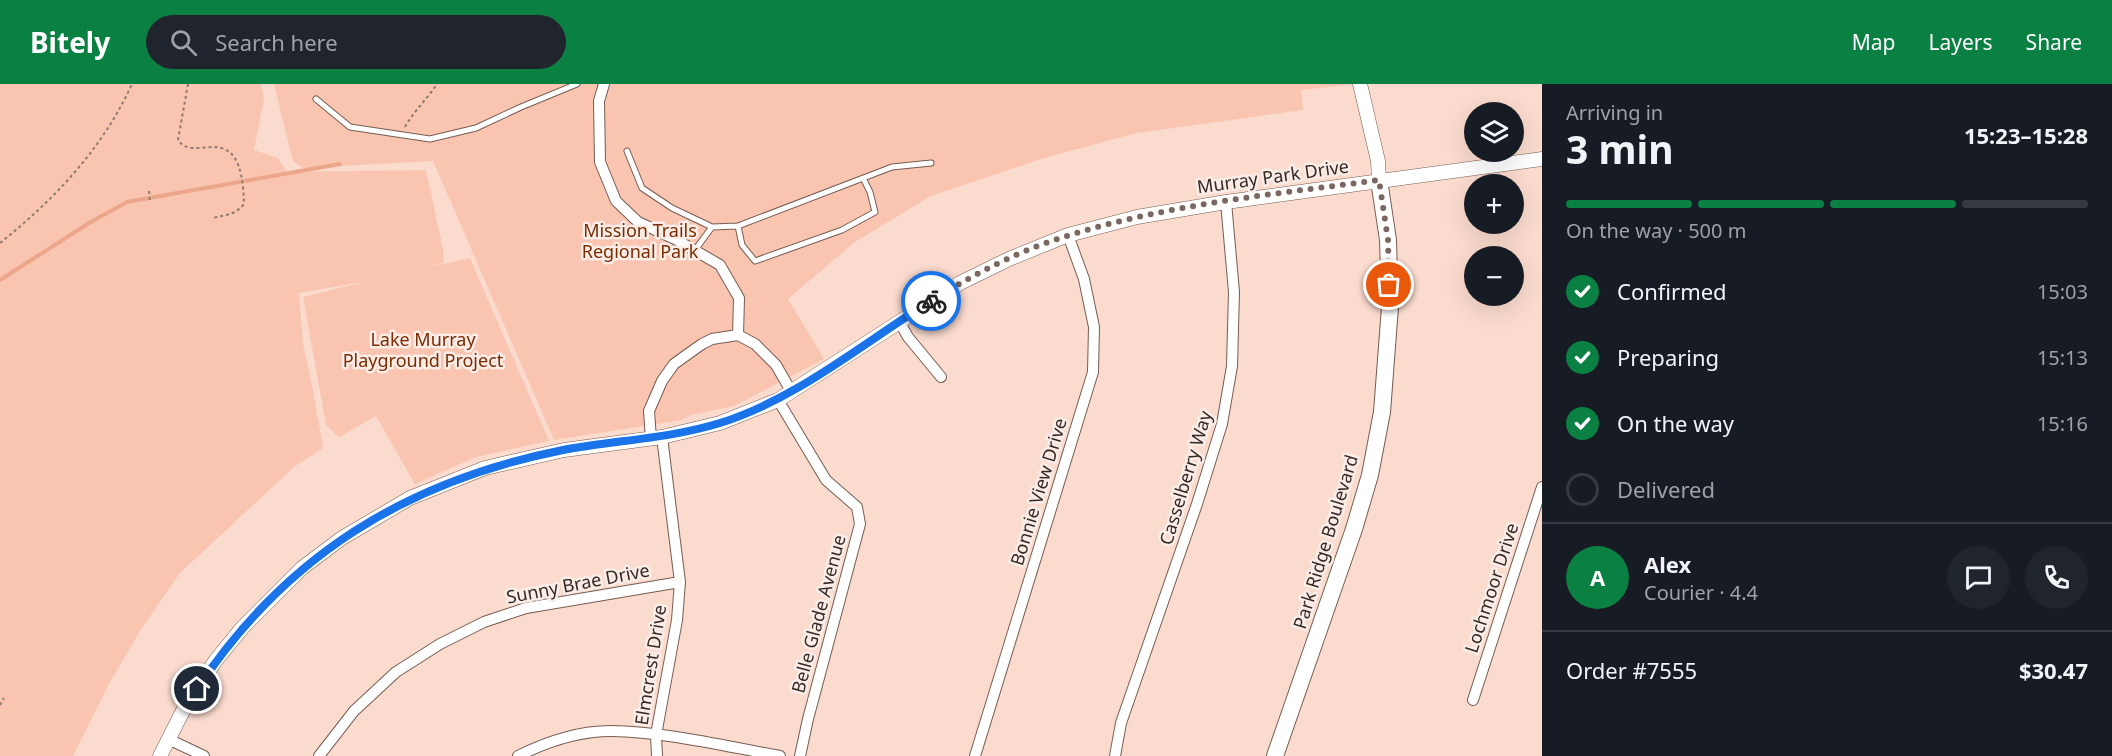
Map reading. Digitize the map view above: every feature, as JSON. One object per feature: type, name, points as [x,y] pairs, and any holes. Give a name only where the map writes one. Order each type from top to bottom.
[{"type":"main road","name":"Park Ridge Boulevard","points":[[1275,756],[1354,529],[1370,476],[1382,412],[1390,307],[1388,240],[1379,180]]},
{"type":"street","points":[[604,84],[599,101],[600,162],[616,201],[638,222],[720,265],[739,298],[738,335],[767,354],[792,391]]},
{"type":"street","name":"Park Ridge Boulevard","points":[[1360,84],[1378,161],[1379,180]]},
{"type":"street","name":"Murray Park Drive","points":[[160,756],[187,703],[216,660],[243,627],[302,568],[342,538],[410,498],[485,468],[564,450],[656,438],[720,423],[778,400],[960,283],[1068,235],[1137,217],[1226,202],[1542,159]]},
{"type":"street","name":"Casselberry Way","points":[[1115,756],[1121,723],[1197,504],[1222,424],[1232,366],[1234,292],[1226,202]]},
{"type":"street","name":"Bonnie View Drive","points":[[975,756],[1093,372],[1094,327],[1084,279],[1068,235]]},
{"type":"street","points":[[899,321],[908,337],[941,376]]},
{"type":"street","name":"Elmcrest Drive","points":[[657,756],[656,735],[677,620],[680,582],[656,438],[649,411],[662,381],[674,364],[712,339],[738,335]]},
{"type":"street","name":"Belle Glade Avenue","points":[[778,400],[826,480],[856,507],[860,524],[800,756]]},
{"type":"street","name":"Lochmoor Drive","points":[[1473,700],[1542,487]]},
{"type":"street","name":"Sunny Brae Drive","points":[[319,756],[354,711],[396,672],[440,644],[484,622],[526,608],[680,582]]},
{"type":"street","points":[[518,756],[563,738],[609,731],[656,735],[780,756]]},
{"type":"street","points":[[168,739],[204,756]]},
{"type":"lane","points":[[316,99],[350,127],[430,140],[476,128],[577,84]]},
{"type":"lane","points":[[627,151],[642,188],[672,208],[712,227],[738,226],[892,167],[931,163]]},
{"type":"lane","points":[[738,226],[742,246],[755,261],[842,230],[875,212],[870,192],[863,178]]},
{"type":"lane","points":[[695,250],[712,227]]},
{"type":"path","points":[[0,243],[42,208],[94,151],[123,104],[132,84]]},
{"type":"path","points":[[188,84],[178,141],[188,149],[215,145],[224,147],[231,152],[241,176],[244,204],[242,208],[236,212],[213,218]]},
{"type":"path","points":[[401,135],[413,112],[427,99],[437,84]]},
{"type":"path","points":[[149,191],[150,203]]},
{"type":"path","points":[[0,705],[4,698]]},
{"type":"green space","name":"Lake Murray Playground Project","points":[[0,84],[261,84],[264,99],[254,150],[278,158],[287,172],[426,170],[444,263],[412,271],[470,258],[549,441],[476,457],[415,484],[376,416],[339,437],[326,425],[303,297],[368,281],[299,293],[303,344],[323,448],[294,467],[179,574],[140,631],[110,682],[73,756],[0,756]]},
{"type":"green space","name":"Mission Trails Regional Park","points":[[274,84],[1356,84],[1301,90],[1303,110],[1137,133],[1044,158],[931,196],[855,242],[788,299],[824,359],[734,406],[691,415],[682,420],[554,440],[433,161],[302,168],[293,161]]},
{"type":"waterway","points":[[0,280],[89,223],[127,202],[340,164]]},
{"type":"way so far","points":[[931,301],[960,283],[993,267],[1068,235],[1137,217],[1379,180],[1388,240],[1389,285]]},
{"type":"route","points":[[197,689],[216,660],[243,627],[302,568],[342,538],[410,498],[485,468],[564,450],[662,437],[720,423],[778,400],[931,301]]}]
